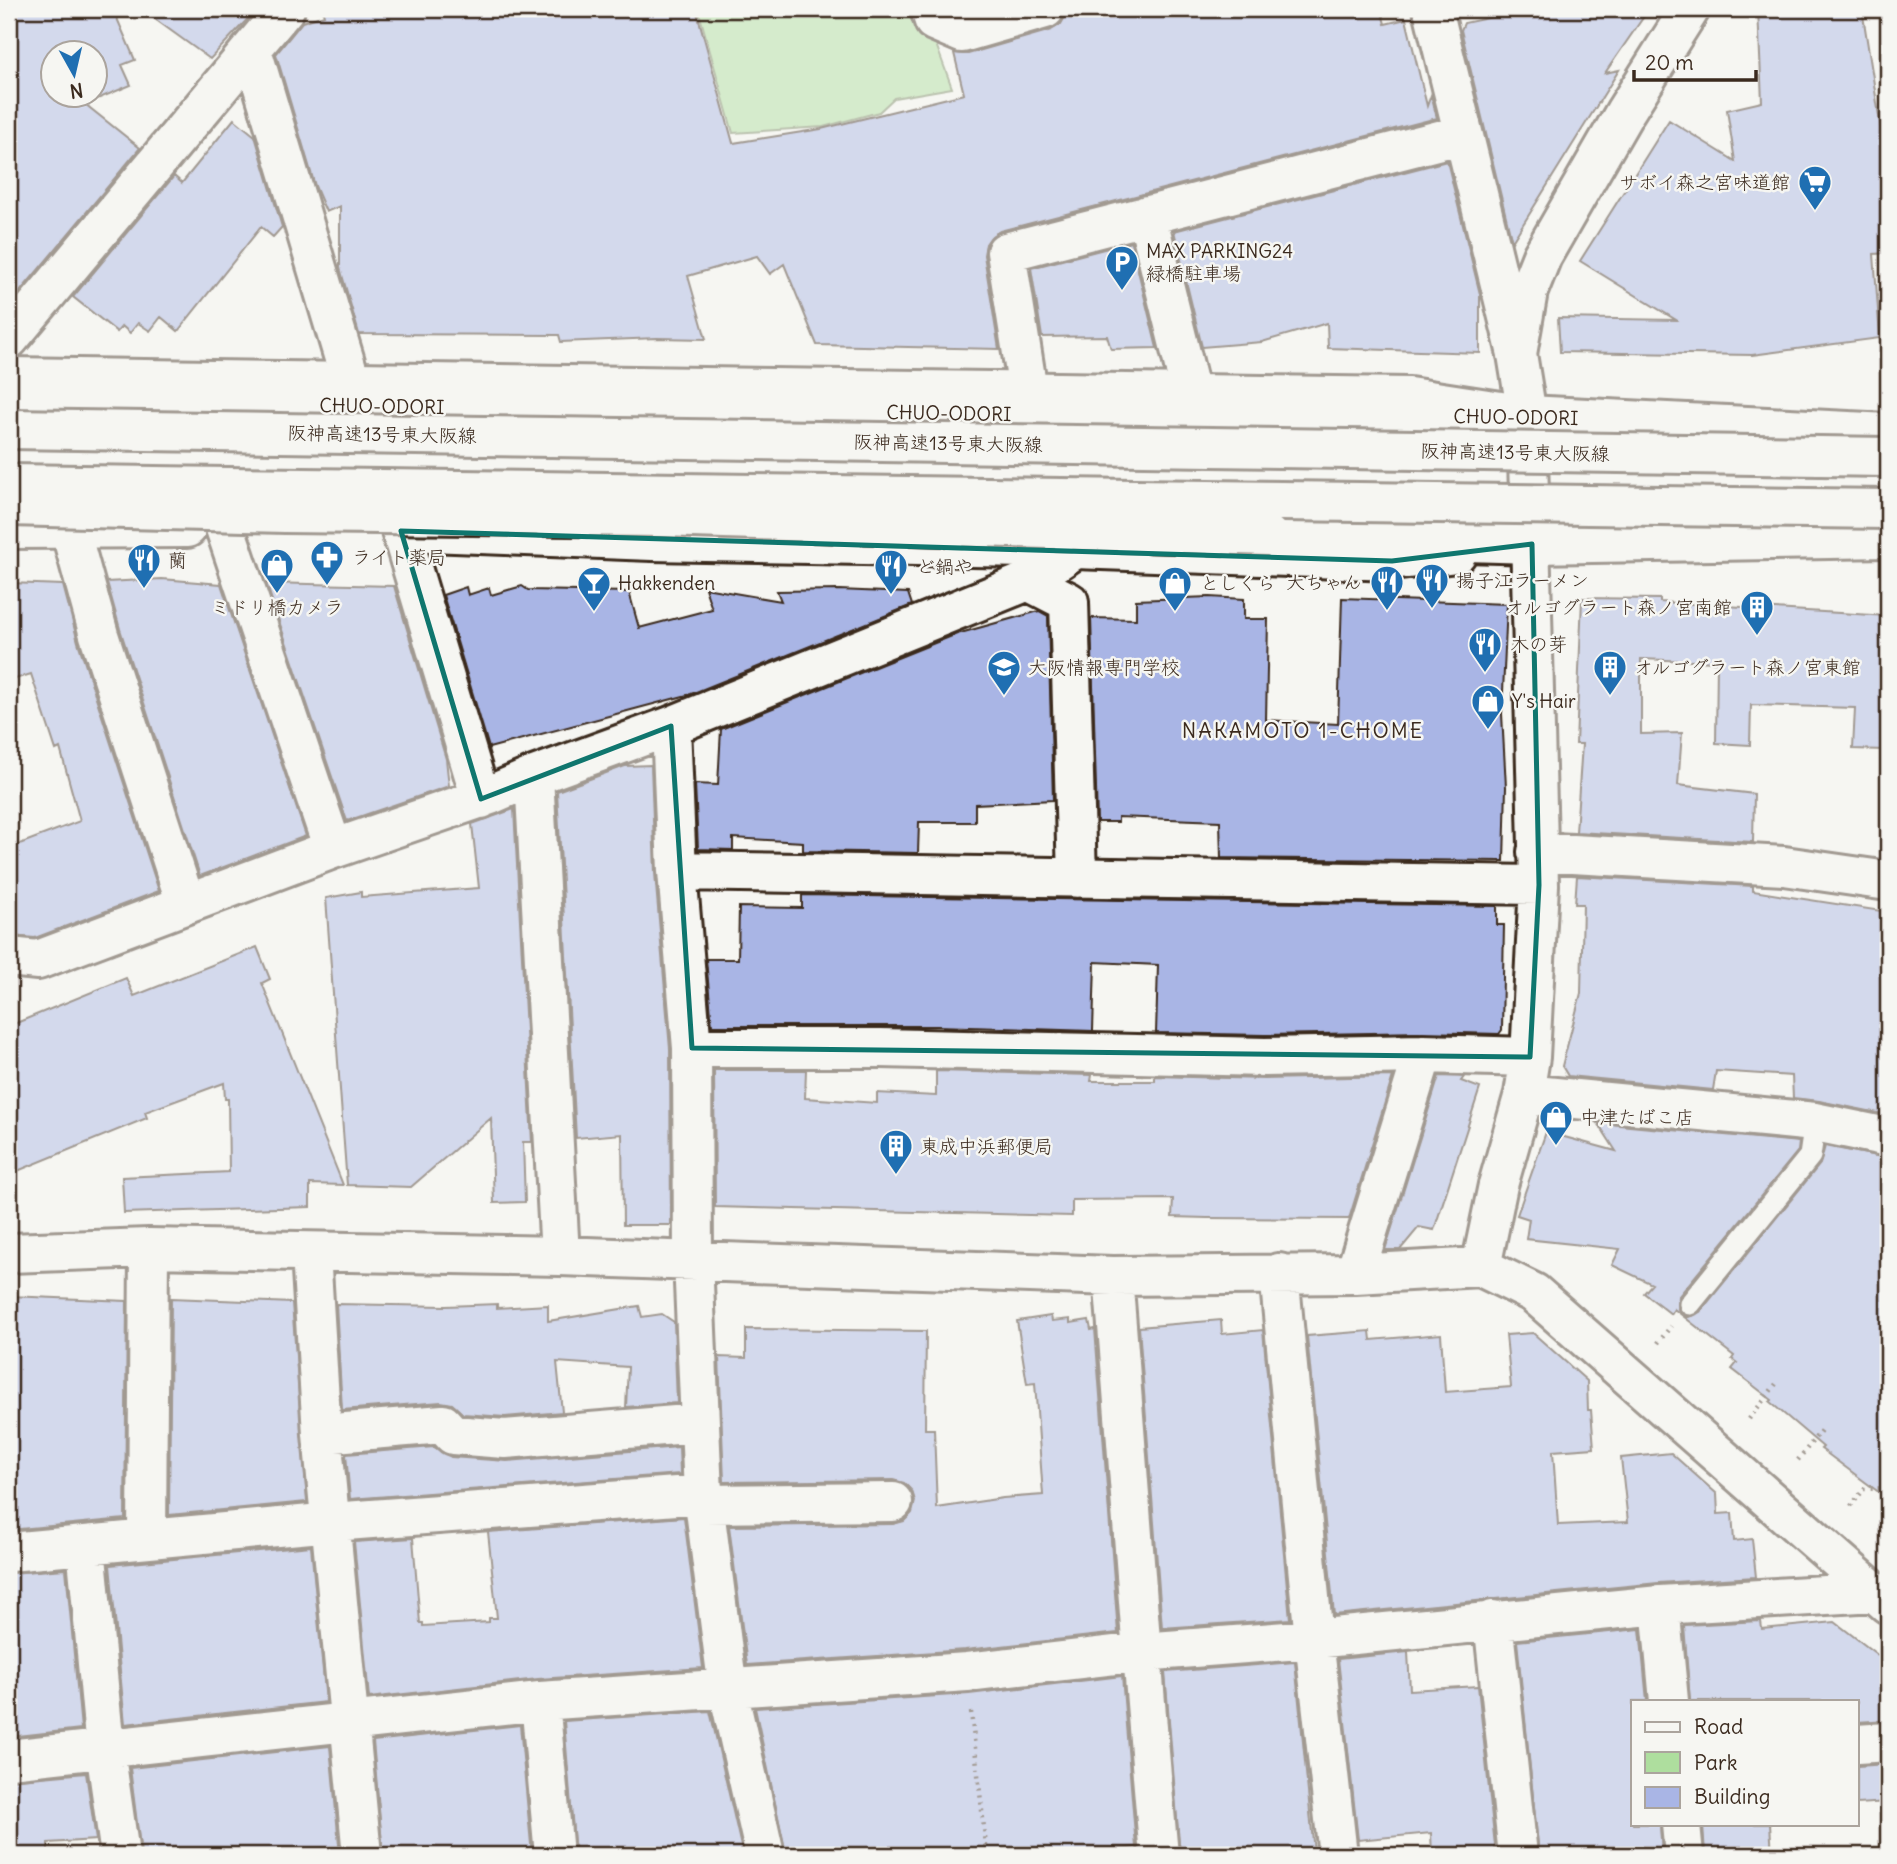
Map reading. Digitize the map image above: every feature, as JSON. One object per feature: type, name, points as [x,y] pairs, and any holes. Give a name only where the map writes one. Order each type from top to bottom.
[{"type":"main road","points":[[9,340],[285,9]]},
{"type":"main road","points":[[930,9],[934,21],[962,33],[1045,9]]},
{"type":"main road","points":[[1433,9],[1517,354],[1527,415],[1532,544],[1530,591],[1538,869],[1527,1075],[1498,1185],[1481,1267]]},
{"type":"main road","points":[[1517,354],[1528,291],[1542,256],[1625,112],[1690,9]]},
{"type":"main road","points":[[252,50],[351,382]]},
{"type":"main road","points":[[1028,391],[1006,252],[1463,134]]},
{"type":"main road","points":[[1147,215],[1191,394]]},
{"type":"main road","points":[[9,377],[1409,397],[1527,415]]},
{"type":"main road","name":"CHUO-ODORI","points":[[9,401],[1277,417],[1527,415],[1888,433]]},
{"type":"main road","name":"阪神高速13号東大阪線","points":[[9,429],[1888,457]]},
{"type":"main road","points":[[9,484],[1888,509]]},
{"type":"main road","points":[[9,506],[285,513],[660,517],[1532,544],[1888,538]]},
{"type":"main road","points":[[9,529],[225,528],[401,531],[652,541],[1075,549],[1392,561],[1532,544]]},
{"type":"main road","points":[[225,528],[333,849]]},
{"type":"main road","points":[[70,529],[99,635],[186,904]]},
{"type":"main road","points":[[401,531],[481,799]]},
{"type":"main road","points":[[9,957],[38,960],[333,849],[481,799],[534,776],[671,726],[1028,581],[1075,549]]},
{"type":"main road","points":[[1028,581],[1069,602],[1077,878]]},
{"type":"main road","points":[[671,726],[677,870],[692,1048],[693,1260],[704,1499],[727,1690],[765,1855]]},
{"type":"main road","points":[[534,776],[560,1255]]},
{"type":"main road","points":[[677,870],[1077,878],[1784,866],[1888,881]]},
{"type":"main road","points":[[692,1048],[881,1048],[1265,1056],[1423,1054],[1527,1075],[1815,1122],[1888,1137]]},
{"type":"main road","points":[[1355,1274],[1423,1054]]},
{"type":"main road","points":[[9,1253],[149,1248],[312,1253],[560,1255],[1113,1276],[1355,1274],[1481,1267],[1534,1293],[1882,1598]]},
{"type":"main road","points":[[147,1538],[149,1248]]},
{"type":"main road","points":[[312,1253],[322,1434],[362,1855]]},
{"type":"main road","points":[[1279,1273],[1338,1855]]},
{"type":"main road","points":[[1113,1276],[1129,1465],[1140,1652],[1159,1855]]},
{"type":"main road","points":[[322,1434],[443,1424],[453,1435],[505,1439],[700,1423]]},
{"type":"main road","points":[[9,1552],[332,1522],[704,1499],[894,1502]]},
{"type":"main road","points":[[86,1546],[105,1749],[120,1855]]},
{"type":"main road","points":[[9,1759],[540,1701],[967,1672],[1140,1652],[1314,1639],[1660,1605],[1882,1598]]},
{"type":"main road","points":[[1660,1605],[1669,1700]]},
{"type":"main road","points":[[1493,1620],[1518,1855]]},
{"type":"main road","points":[[540,1701],[554,1855]]},
{"type":"main road","points":[[1858,1744],[1888,1742]]},
{"type":"main road","points":[[1681,1826],[1684,1855]]},
{"type":"lane","points":[[1684,1312],[1810,1156],[1815,1122]]},
{"type":"path","points":[[1658,1343],[1684,1312]]},
{"type":"path","points":[[1749,1419],[1776,1384]]},
{"type":"path","points":[[1798,1460],[1822,1429]]},
{"type":"path","points":[[1851,1506],[1864,1489],[1888,1488]]},
{"type":"path","points":[[967,1672],[987,1855]]},
{"type":"highlighted area","points":[[401,531],[1392,561],[1532,544],[1539,885],[1530,1057],[692,1048],[671,726],[481,799]]},
{"type":"green space","points":[[698,9],[923,9],[952,88],[894,98],[879,112],[823,127],[733,133]]},
{"type":"building","points":[[9,9],[113,9],[135,60],[122,65],[131,85],[108,94],[108,38],[38,38],[38,108],[90,108],[140,148],[9,305]]},
{"type":"building","points":[[141,9],[257,9],[210,59]]},
{"type":"building","points":[[322,9],[696,9],[733,143],[821,129],[964,94],[954,53],[968,54],[1051,30],[1061,24],[1066,9],[1381,9],[1385,24],[1406,19],[1427,106],[1431,95],[1437,118],[1000,231],[986,244],[984,255],[999,349],[817,345],[784,264],[770,274],[757,256],[688,276],[706,339],[561,342],[559,335],[359,334],[340,268],[340,206],[326,212],[315,186],[276,54],[302,22],[324,15]]},
{"type":"building","points":[[1531,9],[1649,9],[1605,73],[1619,70],[1512,242],[1461,30],[1464,23]]},
{"type":"building","name":"サボイ森之宮味道館","points":[[1758,9],[1862,9],[1888,172],[1888,253],[1874,254],[1880,338],[1752,355],[1560,352],[1558,318],[1676,320],[1580,261],[1669,120],[1735,161],[1727,110],[1762,102]]},
{"type":"building","points":[[234,119],[255,136],[282,227],[273,237],[261,227],[178,331],[161,317],[150,331],[138,323],[130,333],[122,326],[117,332],[73,297],[174,176],[182,183]]},
{"type":"building","points":[[1447,161],[1480,294],[1480,353],[1328,348],[1327,323],[1262,342],[1202,347],[1174,231]]},
{"type":"building","points":[[1131,242],[1157,348],[1111,349],[1107,336],[1042,337],[1031,268]]},
{"type":"building","points":[[162,579],[221,584],[306,836],[200,876],[107,582]]},
{"type":"building","points":[[9,583],[63,585],[78,642],[159,891],[35,938],[9,936],[9,848],[80,821],[60,748],[56,750],[31,674],[9,681]]},
{"type":"building","points":[[266,583],[394,586],[446,759],[449,786],[347,821]]},
{"type":"building","points":[[522,586],[528,590],[629,592],[639,628],[712,609],[705,588],[781,601],[777,591],[908,593],[912,605],[691,694],[489,748],[443,595],[466,587],[468,595],[489,588],[491,595]]},
{"type":"building","points":[[1209,597],[1244,599],[1244,619],[1268,619],[1266,720],[1338,724],[1342,598],[1507,604],[1502,714],[1506,787],[1504,861],[1221,858],[1220,821],[1118,817],[1118,822],[1097,822],[1091,618],[1136,619],[1136,600]]},
{"type":"building","points":[[1582,598],[1660,599],[1660,602],[1888,616],[1888,726],[1885,726],[1884,750],[1853,749],[1855,708],[1751,705],[1750,745],[1716,743],[1717,662],[1641,659],[1641,734],[1682,733],[1678,785],[1754,794],[1753,842],[1576,832],[1582,744],[1576,744]]},
{"type":"building","points":[[1039,611],[1048,616],[1053,800],[975,804],[975,822],[919,822],[918,853],[803,851],[803,842],[733,838],[733,850],[698,849],[695,784],[718,785],[721,729],[957,634]]},
{"type":"building","points":[[651,765],[655,873],[670,1049],[671,1225],[623,1225],[622,1134],[576,1138],[557,791],[625,766]]},
{"type":"building","points":[[514,809],[532,1142],[523,1142],[525,1202],[494,1203],[491,1118],[411,1187],[347,1185],[326,898],[361,892],[361,897],[479,888],[472,824]]},
{"type":"building","points":[[1577,876],[1753,886],[1753,891],[1888,912],[1888,1115],[1793,1098],[1792,1076],[1716,1071],[1713,1090],[1568,1076],[1562,1066],[1581,993],[1583,904],[1575,904]]},
{"type":"building","points":[[802,895],[1497,906],[1497,925],[1504,925],[1502,1030],[1499,1034],[1156,1033],[1158,965],[1095,962],[1093,1031],[937,1026],[712,1026],[706,959],[738,959],[739,907],[802,908]]},
{"type":"building","points":[[257,947],[270,979],[262,983],[343,1185],[310,1184],[310,1207],[124,1213],[122,1177],[229,1172],[228,1099],[225,1099],[224,1083],[145,1112],[147,1118],[15,1172],[15,1163],[9,1163],[9,1026],[126,978],[134,996]]},
{"type":"building","points":[[714,1070],[806,1070],[805,1098],[877,1103],[877,1093],[936,1096],[936,1071],[1092,1075],[1091,1081],[1155,1081],[1155,1076],[1264,1079],[1393,1076],[1349,1219],[1207,1218],[1172,1217],[1173,1199],[1072,1200],[1072,1216],[715,1207]]},
{"type":"building","points":[[1439,1076],[1464,1077],[1461,1081],[1480,1088],[1434,1230],[1419,1227],[1400,1250],[1385,1250]]},
{"type":"building","points":[[1598,1123],[1799,1142],[1798,1151],[1679,1296],[1678,1309],[1682,1315],[1689,1317],[1700,1312],[1820,1164],[1825,1146],[1888,1158],[1888,1499],[1821,1449],[1823,1447],[1770,1402],[1772,1400],[1732,1369],[1737,1363],[1732,1359],[1734,1356],[1674,1309],[1671,1314],[1644,1293],[1652,1284],[1612,1265],[1620,1249],[1526,1239],[1529,1219],[1517,1215],[1546,1132],[1616,1151]]},
{"type":"building","points":[[9,1296],[127,1301],[125,1519],[9,1530]]},
{"type":"building","points":[[171,1298],[292,1303],[307,1502],[169,1515]]},
{"type":"building","points":[[336,1304],[497,1304],[497,1308],[548,1305],[548,1321],[639,1306],[642,1317],[662,1314],[674,1322],[677,1403],[626,1407],[628,1367],[557,1362],[562,1412],[505,1417],[463,1414],[452,1404],[441,1402],[342,1410]]},
{"type":"building","points":[[1051,1316],[1052,1321],[1070,1319],[1070,1323],[1089,1320],[1091,1330],[1095,1329],[1118,1633],[965,1650],[747,1665],[729,1526],[893,1524],[904,1521],[912,1513],[915,1501],[912,1491],[904,1483],[893,1480],[724,1482],[719,1357],[746,1358],[746,1329],[926,1331],[925,1429],[934,1429],[937,1508],[1043,1495],[1035,1383],[1027,1384],[1017,1321]]},
{"type":"building","points":[[1221,1320],[1222,1334],[1263,1330],[1290,1619],[1162,1628],[1139,1327]]},
{"type":"building","points":[[1370,1331],[1371,1340],[1441,1334],[1445,1392],[1511,1387],[1506,1335],[1533,1333],[1587,1381],[1588,1410],[1591,1410],[1594,1448],[1553,1451],[1558,1525],[1628,1522],[1621,1458],[1671,1453],[1717,1494],[1718,1514],[1732,1513],[1734,1541],[1752,1539],[1756,1577],[1658,1583],[1334,1615],[1307,1336]]},
{"type":"building","points":[[434,1447],[451,1457],[507,1461],[679,1447],[680,1474],[350,1499],[346,1454]]},
{"type":"building","points":[[684,1517],[703,1668],[538,1679],[369,1698],[354,1542],[413,1538],[420,1623],[423,1623],[423,1626],[489,1622],[489,1618],[497,1618],[488,1532]]},
{"type":"building","points":[[311,1546],[326,1702],[125,1724],[110,1565]]},
{"type":"building","points":[[66,1569],[81,1729],[9,1737],[9,1573]]},
{"type":"building","points":[[1761,1621],[1762,1629],[1835,1622],[1888,1663],[1888,1720],[1858,1722],[1858,1700],[1690,1700],[1684,1625]]},
{"type":"building","points":[[1640,1629],[1647,1700],[1631,1700],[1631,1826],[1660,1826],[1662,1855],[1539,1855],[1517,1641]]},
{"type":"building","points":[[1408,1652],[1410,1690],[1478,1686],[1496,1855],[1432,1855],[1431,1833],[1358,1840],[1338,1659]]},
{"type":"building","points":[[1295,1662],[1314,1852],[1180,1855],[1165,1672]]},
{"type":"building","points":[[1122,1676],[1136,1847],[1066,1855],[786,1855],[755,1708],[969,1694]]},
{"type":"building","points":[[710,1711],[743,1855],[575,1855],[564,1721]]},
{"type":"building","points":[[520,1725],[532,1855],[383,1855],[373,1741]]},
{"type":"building","points":[[330,1746],[340,1855],[141,1855],[130,1768]]},
{"type":"building","points":[[1888,1764],[1888,1802],[1858,1804],[1858,1766]]},
{"type":"building","points":[[86,1773],[96,1840],[48,1843],[48,1855],[9,1855],[9,1780]]},
{"type":"building","points":[[1703,1826],[1770,1826],[1772,1855],[1705,1855]]},
{"type":"place","name":"サボイ森之宮味道館","points":[[1815,212]]},
{"type":"place","name":"MAX PARKING24 緑橋駐車場","points":[[1122,292]]},
{"type":"place","name":"ライト薬局","points":[[327,587]]},
{"type":"place","name":"蘭","points":[[144,590]]},
{"type":"place","name":"ミドリ橋カメラ","points":[[277,595]]},
{"type":"place","name":"ど鍋や","points":[[891,596]]},
{"type":"place","name":"揚子江ラーメン","points":[[1432,610]]},
{"type":"place","name":"大ちゃん","points":[[1387,612]]},
{"type":"place","name":"Hakkenden","points":[[594,613]]},
{"type":"place","name":"としくら","points":[[1175,613]]},
{"type":"place","name":"オルゴグラート森ノ宮南館","points":[[1757,637]]},
{"type":"place","name":"木の芽","points":[[1485,674]]},
{"type":"place","name":"大阪情報専門学校","points":[[1004,697]]},
{"type":"place","name":"オルゴグラート森ノ宮東館","points":[[1610,697]]},
{"type":"place","name":"Y's Hair","points":[[1488,731]]},
{"type":"place","name":"中津たばこ店","points":[[1556,1147]]},
{"type":"place","name":"東成中浜郵便局","points":[[896,1176]]},
{"type":"district","name":"NAKAMOTO 1-CHOME","points":[[1303,730]]}]
